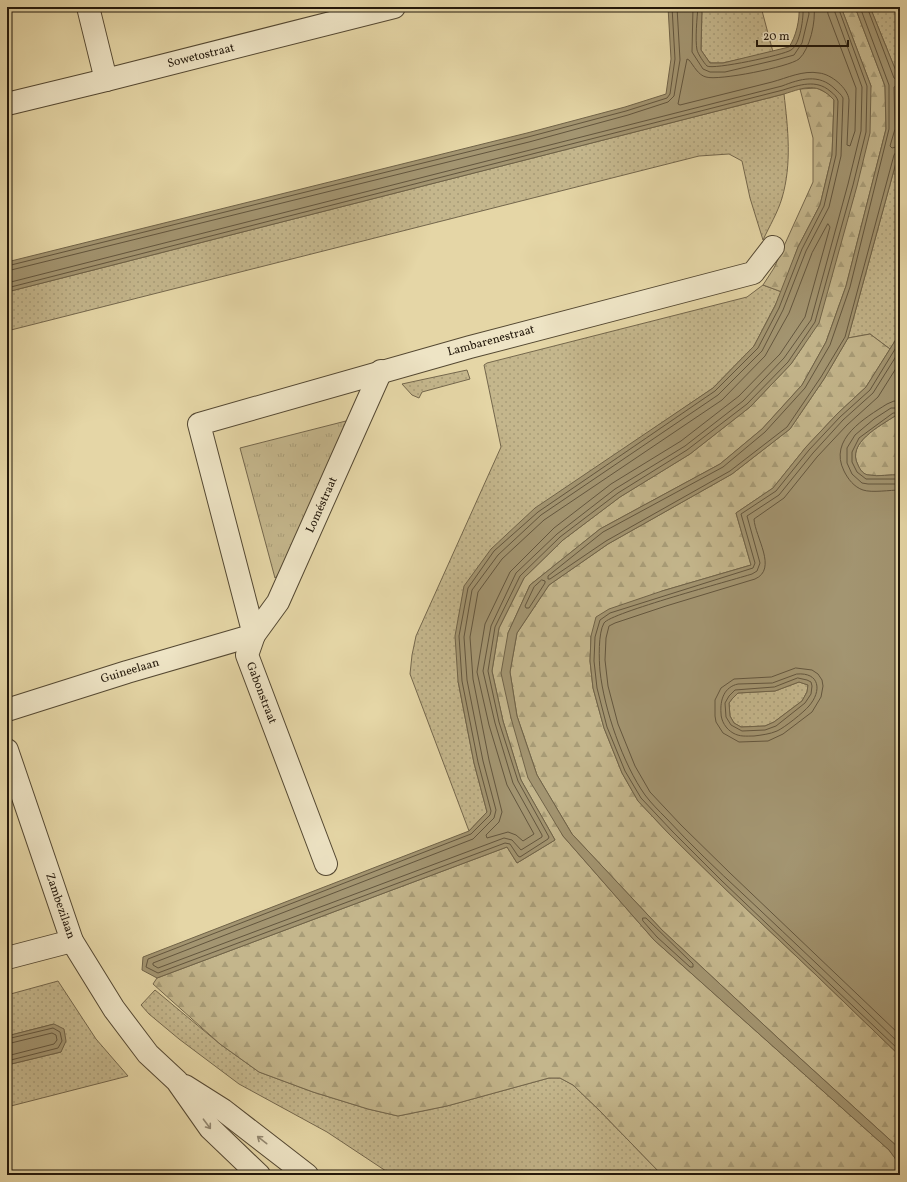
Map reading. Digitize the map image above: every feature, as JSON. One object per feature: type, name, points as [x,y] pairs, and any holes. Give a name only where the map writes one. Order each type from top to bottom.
[{"type":"street","points":[[88,7],[106,80]]},
{"type":"street","name":"Sowetostraat","points":[[7,104],[394,7]]},
{"type":"street","name":"Lambarenestraat","points":[[254,635],[199,424],[470,346],[753,273],[773,247]]},
{"type":"street","name":"Loméstraat","points":[[254,635],[278,602],[381,371]]},
{"type":"street","name":"Guineelaan","points":[[7,710],[127,672],[254,635]]},
{"type":"street","name":"Gabonstraat","points":[[254,635],[247,655],[326,864]]},
{"type":"street","name":"Zambezilaan","points":[[7,750],[72,941],[114,1009],[148,1054],[177,1081],[223,1110],[296,1171]]},
{"type":"street","points":[[7,958],[72,941]]},
{"type":"street","name":"Zambezilaan","points":[[177,1081],[210,1128],[258,1175]]},
{"type":"street","points":[[258,1175],[296,1171]]},
{"type":"green space","points":[[702,7],[761,7],[773,52],[723,63],[710,63],[701,50]]},
{"type":"green space","points":[[841,7],[855,7],[885,86],[886,129],[846,286],[826,342],[802,385],[762,429],[720,464],[600,529],[530,585],[508,633],[511,718],[563,836],[654,940],[889,1150],[900,1165],[900,1175],[662,1175],[573,1085],[560,1078],[549,1078],[447,1106],[398,1116],[368,1109],[313,1092],[259,1072],[220,1044],[153,984],[157,978],[507,847],[517,863],[555,840],[521,780],[503,721],[492,671],[499,628],[524,578],[563,540],[620,497],[690,454],[750,407],[791,364],[804,345],[871,86]]},
{"type":"green space","points":[[870,7],[900,7],[900,81]]},
{"type":"green space","points":[[817,88],[827,93],[834,100],[832,155],[820,205],[798,247],[782,292],[763,285],[774,268],[813,182],[813,138],[800,89]]},
{"type":"green space","points":[[784,94],[788,133],[787,172],[780,203],[763,240],[750,198],[742,161],[729,154],[699,156],[7,331],[7,292]]},
{"type":"green space","points":[[900,148],[900,333],[890,349],[870,334],[848,338]]},
{"type":"green space","points":[[763,285],[782,292],[754,346],[713,388],[653,429],[458,681],[474,763],[487,812],[469,831],[410,674],[416,636],[501,447],[484,365],[747,297]]},
{"type":"green space","points":[[870,334],[890,349],[866,387],[837,414],[806,447],[773,488],[736,513],[751,565],[662,591],[591,636],[590,661],[593,688],[604,728],[622,773],[638,801],[720,884],[900,1056],[900,1149],[662,930],[572,834],[537,775],[517,716],[510,672],[517,633],[549,585],[608,544],[732,474],[790,429],[824,379],[848,338]]},
{"type":"green space","points":[[467,370],[470,379],[422,392],[419,398],[412,395],[402,384]]},
{"type":"green space","points":[[895,416],[900,417],[900,475],[867,475],[861,470],[856,457],[860,442],[874,430]]},
{"type":"green space","points":[[346,421],[347,431],[284,568],[275,578],[240,448]]},
{"type":"green space","points":[[799,682],[808,685],[807,692],[802,701],[774,722],[765,726],[741,727],[734,723],[730,716],[729,703],[738,693],[775,691]]},
{"type":"green space","points":[[58,981],[96,1039],[128,1076],[7,1107],[7,1065],[61,1052],[54,1024],[7,1036],[7,995]]},
{"type":"green space","points":[[155,990],[220,1044],[259,1072],[313,1092],[368,1109],[398,1116],[447,1106],[549,1078],[560,1078],[573,1085],[662,1175],[392,1175],[327,1132],[239,1084],[179,1039],[149,1014],[141,1005]]},
{"type":"water","points":[[668,7],[702,7],[701,50],[710,63],[723,63],[789,47],[797,28],[799,7],[841,7],[871,86],[870,133],[819,323],[791,364],[750,407],[690,454],[620,497],[563,540],[524,578],[499,628],[492,671],[503,721],[521,780],[555,840],[517,863],[507,847],[157,978],[142,970],[143,957],[469,831],[487,812],[474,763],[458,681],[455,636],[464,586],[491,549],[535,508],[713,388],[754,346],[775,306],[798,247],[820,205],[832,155],[834,100],[828,94],[817,88],[799,89],[7,292],[7,262],[527,133],[625,107],[666,94],[671,59]]},
{"type":"water","points":[[855,7],[870,7],[900,81],[900,148],[848,338],[824,379],[790,429],[732,474],[608,544],[549,585],[517,633],[510,672],[517,716],[537,775],[572,834],[662,930],[900,1149],[900,1165],[889,1150],[654,940],[563,836],[528,778],[511,718],[501,673],[508,633],[530,585],[600,529],[720,464],[762,429],[802,385],[826,342],[846,286],[886,129],[885,86]]},
{"type":"water","points":[[900,333],[900,417],[895,416],[866,436],[860,442],[856,457],[860,469],[867,475],[900,475],[900,1056],[720,884],[638,801],[622,773],[604,728],[593,688],[590,661],[591,636],[596,617],[609,609],[662,591],[751,565],[736,513],[773,488],[806,447],[837,414],[866,387]],"holes":[[[799,682],[808,685],[807,692],[802,701],[774,722],[765,726],[741,727],[734,723],[730,716],[729,703],[738,693],[775,691]]]},
{"type":"water","points":[[54,1024],[64,1029],[66,1041],[61,1052],[7,1065],[7,1036]]}]
